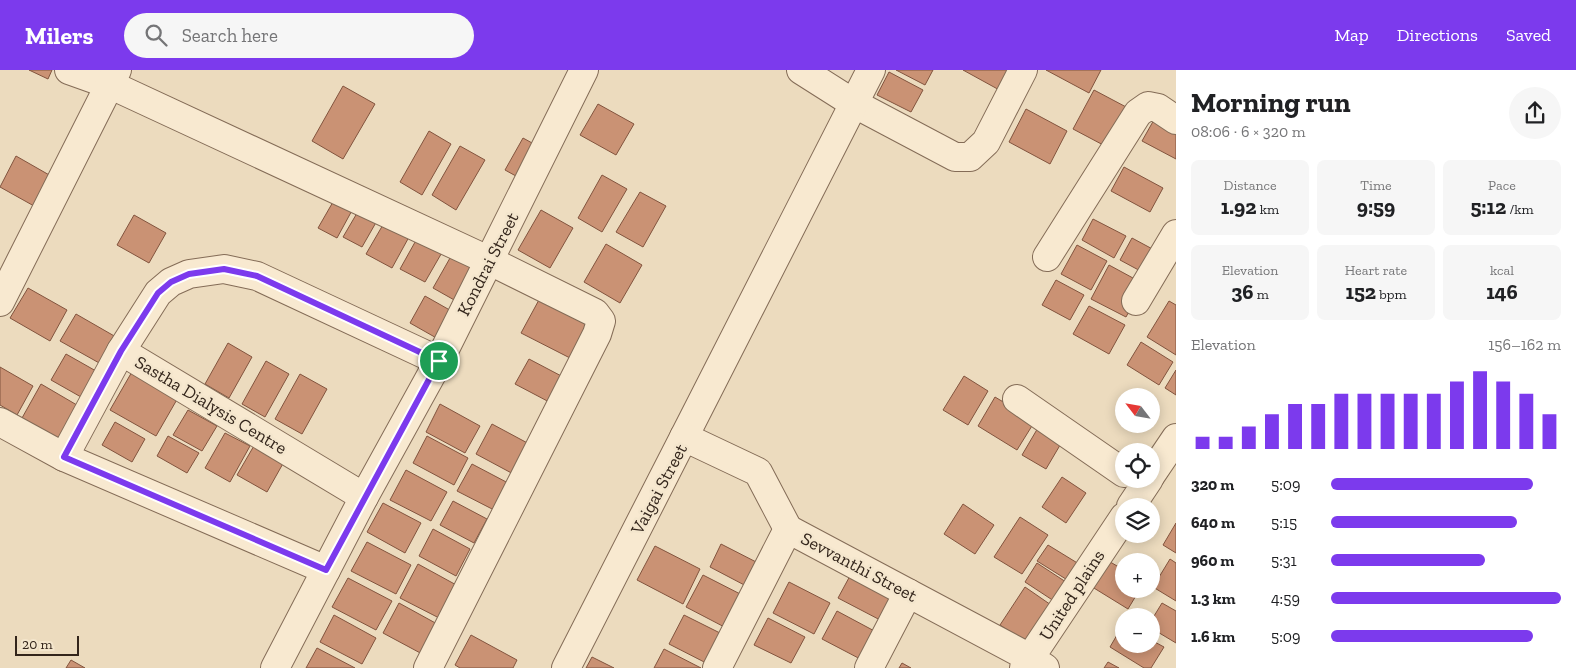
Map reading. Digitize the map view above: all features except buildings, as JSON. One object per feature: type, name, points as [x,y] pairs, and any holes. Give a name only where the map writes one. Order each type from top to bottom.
[{"type":"street","points":[[69,70],[114,78],[596,313],[601,321],[597,334],[428,668]]},
{"type":"street","name":"Kondrai Street","points":[[275,668],[364,497],[439,361],[584,70]]},
{"type":"street","points":[[801,70],[853,104],[955,157],[970,158],[986,142],[1023,70]]},
{"type":"street","points":[[684,437],[871,70]]},
{"type":"street","points":[[0,302],[114,78]]},
{"type":"street","points":[[1047,257],[1138,113],[1148,106],[1158,108],[1176,120]]},
{"type":"street","points":[[1136,301],[1176,234]]},
{"type":"street","points":[[121,351],[158,293],[171,282],[189,274],[224,269],[257,276],[439,361]]},
{"type":"street","name":"Sastha Dialysis Centre","points":[[64,457],[121,351],[364,497]]},
{"type":"street","points":[[1017,399],[1115,467]]},
{"type":"street","points":[[0,422],[64,457],[326,570]]},
{"type":"street","name":"Vaigai Street","points":[[566,668],[684,437],[758,472],[788,529]]},
{"type":"street","points":[[1160,457],[1176,438]]},
{"type":"street","name":"Sevvanthi Street","points":[[717,668],[788,529],[908,593],[1033,665]]},
{"type":"street","name":"United plains","points":[[1033,665],[1115,532]]},
{"type":"street","points":[[869,668],[908,593]]},
{"type":"route","points":[[224,269],[257,276],[439,361],[326,570],[64,457],[121,351],[158,293],[171,282],[189,274],[224,269]]}]
